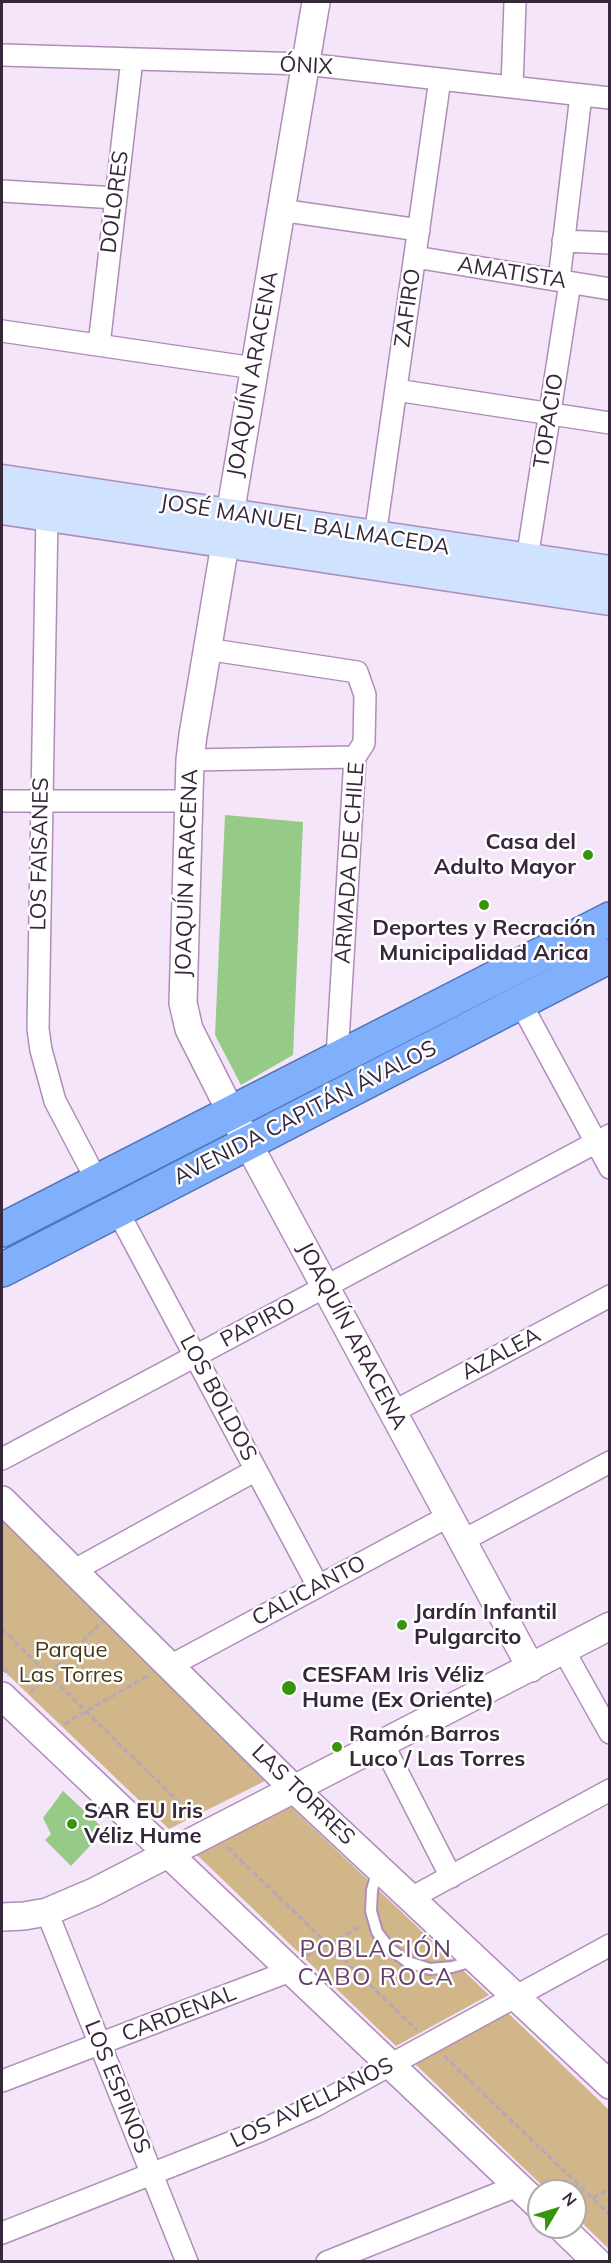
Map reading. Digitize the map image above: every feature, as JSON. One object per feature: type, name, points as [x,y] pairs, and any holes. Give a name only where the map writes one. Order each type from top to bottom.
[{"type":"highway","name":"AVENIDA CAPITÁN ÁVALOS","points":[[2,1230],[609,919]]},
{"type":"highway","name":"AVENIDA CAPITÁN ÁVALOS","points":[[2,1270],[609,956]]},
{"type":"main road","name":"JOSÉ MANUEL BALMACEDA","points":[[2,480],[227,528],[609,600]]},
{"type":"main road","name":"JOSÉ MANUEL BALMACEDA","points":[[2,508],[47,515],[375,536],[609,571]]},
{"type":"street","name":"JOAQUÍN ARACENA","points":[[316,2],[190,759],[183,1004],[189,1029],[231,1112],[531,1668]]},
{"type":"street","points":[[512,87],[515,2]]},
{"type":"street","name":"ÓNIX","points":[[2,55],[305,64],[609,98]]},
{"type":"street","name":"DOLORES","points":[[99,345],[132,59]]},
{"type":"street","name":"ZAFIRO","points":[[375,536],[440,79]]},
{"type":"street","name":"TOPACIO","points":[[527,559],[550,414],[564,281],[563,241],[581,95]]},
{"type":"street","points":[[2,191],[116,198]]},
{"type":"street","points":[[280,210],[419,230]]},
{"type":"street","name":"AMATISTA","points":[[563,241],[609,243]]},
{"type":"street","name":"AMATISTA","points":[[415,257],[609,289]]},
{"type":"street","points":[[2,331],[254,368]]},
{"type":"street","points":[[396,390],[609,423]]},
{"type":"street","name":"LOS FAISANES","points":[[47,515],[38,1029],[41,1050],[55,1101],[97,1181]]},
{"type":"street","name":"ARMADA DE CHILE","points":[[207,649],[357,672],[365,695],[364,743],[354,757],[337,1057]]},
{"type":"street","points":[[190,759],[354,757]]},
{"type":"street","points":[[2,801],[189,801]]},
{"type":"street","points":[[520,1002],[603,1139],[609,1168]]},
{"type":"street","name":"PAPIRO","points":[[2,1459],[603,1139]]},
{"type":"street","name":"LOS BOLDOS","points":[[117,1210],[318,1586]]},
{"type":"street","name":"AZALEA","points":[[393,1412],[609,1296]]},
{"type":"street","points":[[462,1541],[609,1462]]},
{"type":"street","points":[[73,1571],[256,1470]]},
{"type":"street","name":"LAS TORRES","points":[[2,1500],[73,1571],[162,1669],[294,1789],[609,2085]]},
{"type":"street","name":"CALICANTO","points":[[162,1669],[449,1516]]},
{"type":"street","points":[[2,1917],[47,1912],[94,1892],[609,1626]]},
{"type":"street","points":[[564,1651],[609,1733]]},
{"type":"street","points":[[11,1705],[166,1854],[296,1965],[390,2066],[527,2195]]},
{"type":"street","points":[[383,1744],[451,1877]]},
{"type":"street","points":[[411,1899],[609,1790]]},
{"type":"street","name":"LOS ESPINOS","points":[[47,1912],[188,2262]]},
{"type":"street","name":"LOS AVELLANOS","points":[[2,2233],[152,2174],[337,2096],[609,1945]]},
{"type":"street","name":"CARDENAL","points":[[2,2081],[296,1965]]},
{"type":"street","points":[[327,2262],[518,2186]]},
{"type":"street","points":[[573,2239],[597,2262]]},
{"type":"lane","points":[[378,1868],[370,1900],[377,1932],[390,1949],[408,1962],[430,1969],[441,1969],[476,1960]]},
{"type":"path","points":[[11,1705],[49,1675],[102,1622]]},
{"type":"path","points":[[2,1629],[191,1814]]},
{"type":"path","points":[[61,1726],[162,1669]]},
{"type":"path","points":[[226,1846],[418,2031]]},
{"type":"path","points":[[296,1965],[327,1944],[373,1919]]},
{"type":"path","points":[[441,2053],[609,2215]]},
{"type":"path","points":[[592,2198],[609,2189]]},
{"type":"green space","name":"Parque Las Torres","points":[[2,1519],[265,1781],[169,1829],[2,1669]]},
{"type":"green space","points":[[290,1806],[489,1995],[396,2046],[196,1854]]},
{"type":"green space","points":[[506,2011],[609,2110],[609,2249],[587,2228],[587,2179],[535,2179],[414,2063]]},
{"type":"building","points":[[225,815],[303,822],[293,1055],[241,1085],[215,1035]]},
{"type":"building","name":"SAR EU Iris Véliz Hume","points":[[63,1791],[105,1830],[71,1866],[45,1840],[51,1834],[43,1818]]},
{"type":"place","name":"Casa del Adulto Mayor","points":[[588,855]]},
{"type":"place","name":"Deportes y Recración Municipalidad Arica","points":[[484,905]]},
{"type":"place","name":"Jardín Infantil Pulgarcito","points":[[402,1625]]},
{"type":"place","name":"CESFAM Iris Véliz Hume (Ex Oriente)","points":[[289,1688]]},
{"type":"place","name":"Ramón Barros Luco / Las Torres","points":[[337,1747]]},
{"type":"place","name":"SAR EU Iris Véliz Hume","points":[[72,1824]]},
{"type":"district","name":"POBLACIÓN CABO ROCA","points":[[376,1964]]}]
